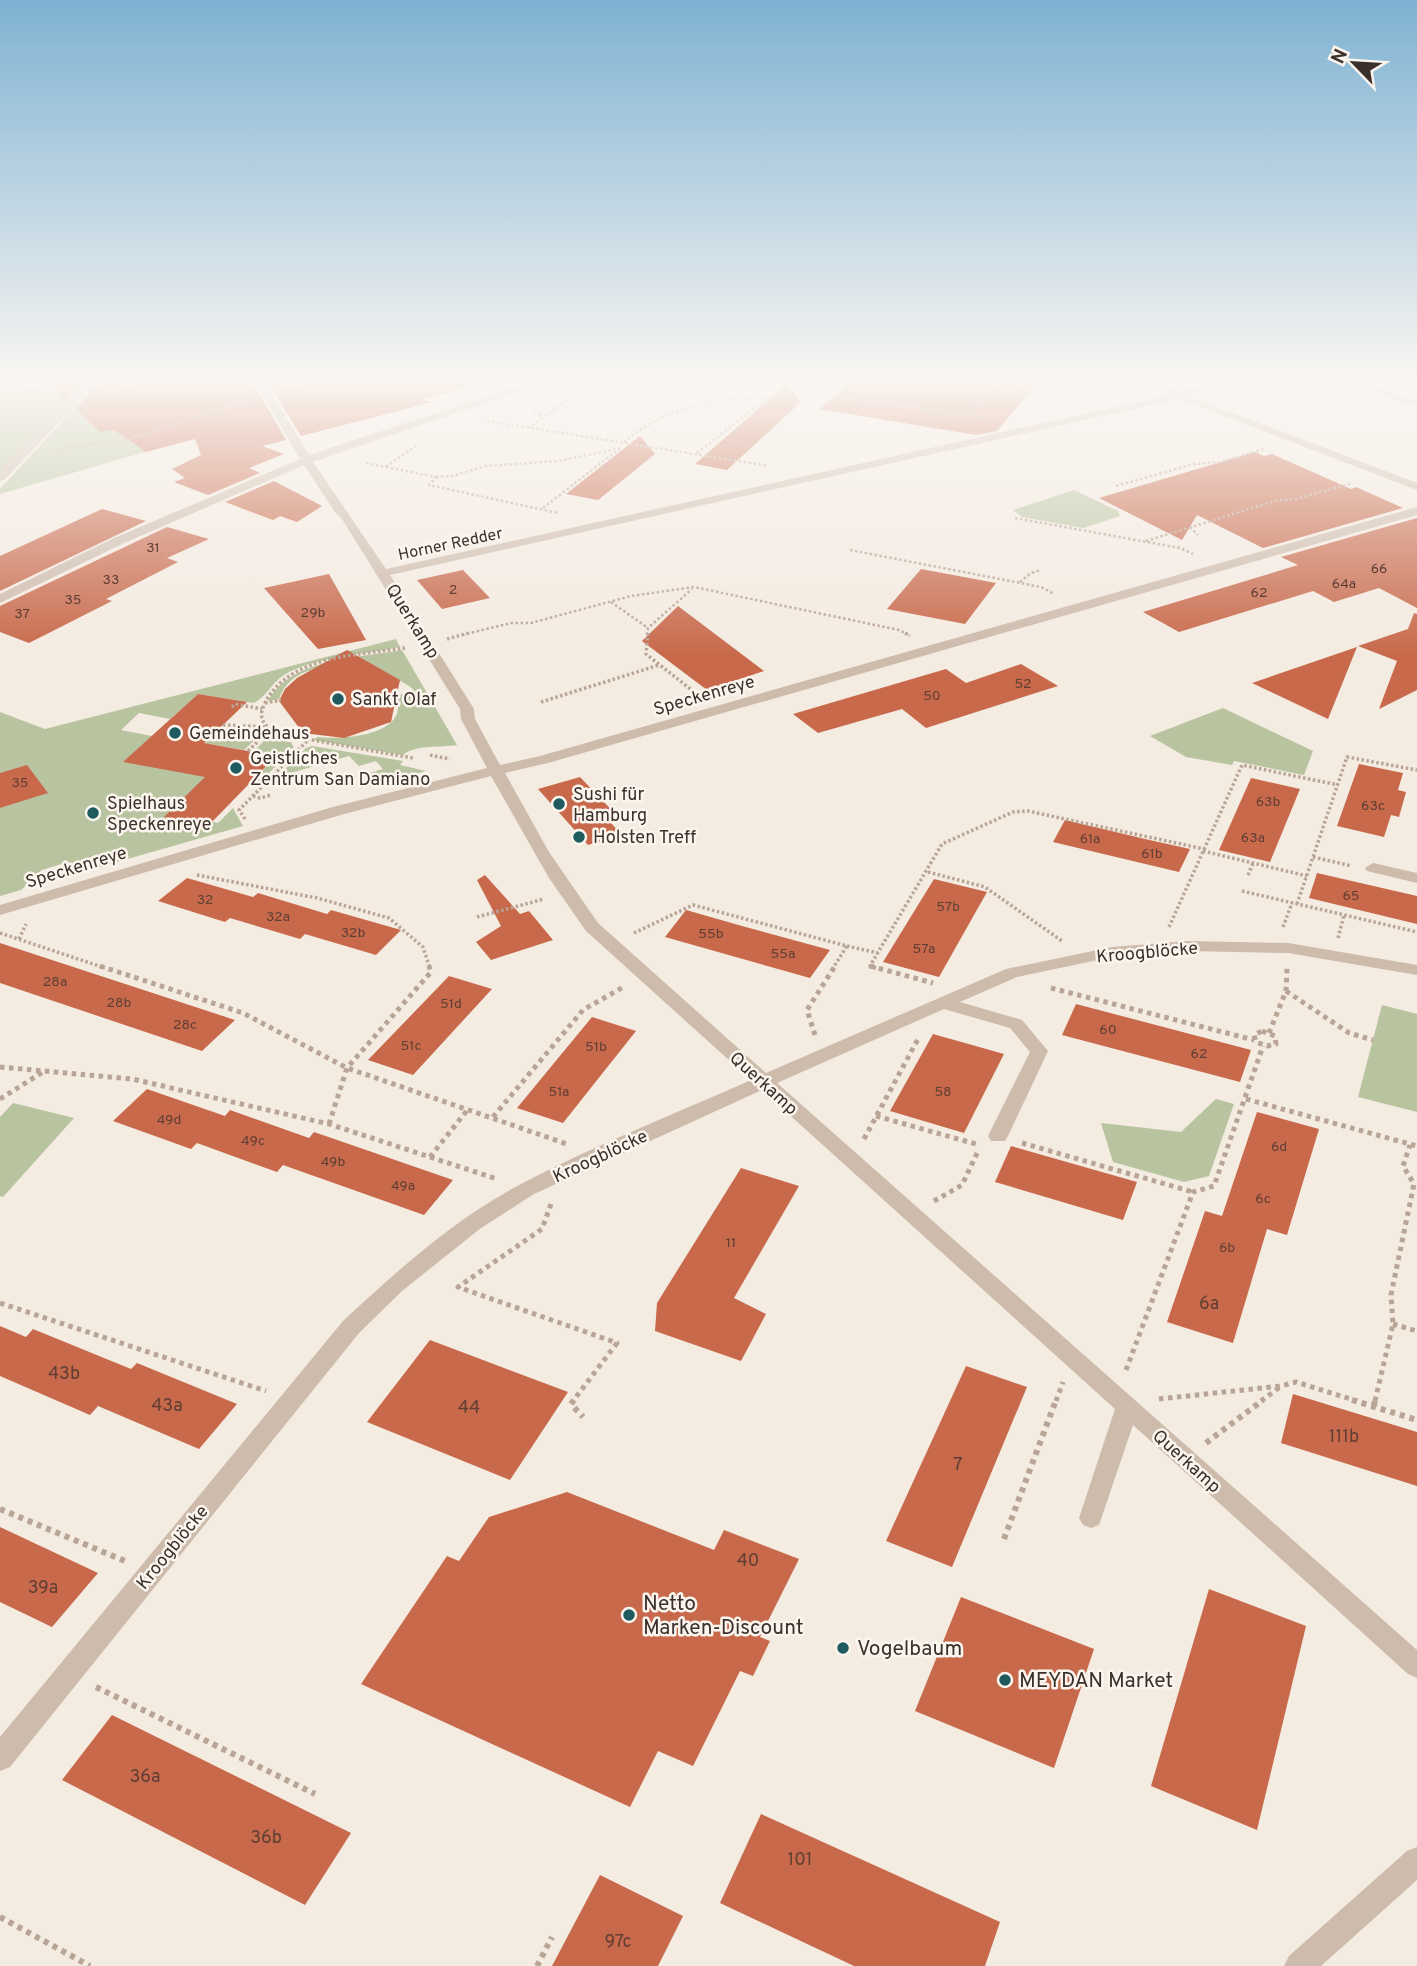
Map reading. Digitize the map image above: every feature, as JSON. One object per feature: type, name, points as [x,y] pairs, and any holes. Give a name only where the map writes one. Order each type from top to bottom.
[{"type":"street","points":[[0,599],[118,541],[284,471]]},
{"type":"street","name":"Querkamp","points":[[314,471],[383,573],[467,709],[468,719],[566,894],[610,946],[1417,1666]]},
{"type":"street","name":"Horner Redder","points":[[383,573],[846,471]]},
{"type":"street","points":[[1375,471],[1417,487]]},
{"type":"street","name":"Speckenreye","points":[[0,910],[254,834],[496,769],[543,760],[1417,511]]},
{"type":"street","points":[[1373,868],[1417,878]]},
{"type":"street","name":"Kroogblöcke","points":[[0,1758],[351,1327],[395,1285],[474,1223],[527,1189],[822,1055],[1005,976],[1112,951],[1188,946],[1288,948],[1417,970]]},
{"type":"street","points":[[942,1003],[1016,1024],[1039,1051],[998,1136]]},
{"type":"street","points":[[1091,1518],[1121,1402]]},
{"type":"street","points":[[1299,1966],[1417,1861]]},
{"type":"path","points":[[396,476],[404,471],[436,477],[469,471]]},
{"type":"path","points":[[542,509],[592,471]]},
{"type":"path","points":[[1116,486],[1170,471]]},
{"type":"path","points":[[1146,541],[1275,501],[1296,499],[1384,474]]},
{"type":"path","points":[[436,477],[429,485],[542,509],[583,519],[598,526]]},
{"type":"path","points":[[1015,518],[1180,548],[1219,568]]},
{"type":"path","points":[[1189,526],[1198,535]]},
{"type":"path","points":[[850,550],[1041,587],[1080,607]]},
{"type":"path","points":[[1019,583],[1031,573],[1041,570]]},
{"type":"path","points":[[694,587],[648,628],[646,654],[718,711]]},
{"type":"path","points":[[265,727],[260,717],[272,688],[288,675],[316,664],[427,645],[511,623],[531,623],[631,596],[694,587],[900,630],[934,650]]},
{"type":"path","points":[[610,601],[648,628]]},
{"type":"path","points":[[541,702],[659,665]]},
{"type":"path","points":[[264,703],[281,700]]},
{"type":"path","points":[[232,706],[234,704],[262,709]]},
{"type":"path","points":[[223,725],[265,727],[307,740],[413,758]]},
{"type":"path","points":[[248,751],[270,730]]},
{"type":"path","points":[[254,834],[239,810],[307,740]]},
{"type":"path","points":[[294,754],[311,758],[320,764]]},
{"type":"path","points":[[1297,904],[1348,757],[1417,771]]},
{"type":"path","points":[[1160,948],[1242,765],[1338,785]]},
{"type":"path","points":[[253,796],[260,798],[271,795]]},
{"type":"path","points":[[968,992],[870,966],[928,872],[942,844],[1013,812],[1047,813],[1307,876]]},
{"type":"path","points":[[1313,858],[1366,869],[1373,868]]},
{"type":"path","points":[[1248,875],[1253,863]]},
{"type":"path","points":[[149,865],[317,898],[388,918],[423,947],[430,972],[347,1068],[328,1124]]},
{"type":"path","points":[[928,872],[985,887],[1085,957]]},
{"type":"path","points":[[1242,891],[1417,932]]},
{"type":"path","points":[[477,917],[566,894]]},
{"type":"path","points":[[610,946],[682,908],[693,905],[878,953]]},
{"type":"path","points":[[0,933],[243,1013],[347,1068],[469,1108],[597,1156]]},
{"type":"path","points":[[822,1055],[807,1010],[847,946]]},
{"type":"path","points":[[1269,1033],[1286,991],[1288,948]]},
{"type":"path","points":[[493,1117],[583,1010],[642,975]]},
{"type":"path","points":[[1005,976],[1254,1040],[1263,1046],[1276,1044],[1275,1036],[1269,1033],[1255,1033],[1254,1040]]},
{"type":"path","points":[[1286,991],[1349,1033],[1373,1041]]},
{"type":"path","points":[[852,1161],[924,1029],[917,1013]]},
{"type":"path","points":[[998,1136],[1193,1192],[1214,1186],[1263,1046]]},
{"type":"path","points":[[0,1067],[132,1079],[328,1124],[527,1189],[552,1202],[541,1229],[458,1287],[617,1343],[571,1404],[583,1417]]},
{"type":"path","points":[[0,1099],[44,1071]]},
{"type":"path","points":[[1246,1099],[1413,1145],[1403,1166],[1414,1184],[1391,1295],[1393,1324],[1374,1406]]},
{"type":"path","points":[[430,1157],[469,1108]]},
{"type":"path","points":[[876,1116],[981,1145],[962,1185],[910,1214]]},
{"type":"path","points":[[1193,1192],[1121,1402],[1281,1386],[1296,1382],[1417,1420]]},
{"type":"path","points":[[0,1303],[290,1399]]},
{"type":"path","points":[[1393,1324],[1417,1331]]},
{"type":"path","points":[[1004,1539],[1072,1358]]},
{"type":"path","points":[[1185,1459],[1281,1386]]},
{"type":"path","points":[[0,1509],[152,1572]]},
{"type":"path","points":[[68,1674],[315,1794]]},
{"type":"path","points":[[0,1917],[90,1966]]},
{"type":"path","points":[[537,1966],[552,1937]]},
{"type":"green space","points":[[17,471],[80,471],[0,494],[0,489]]},
{"type":"green space","points":[[1074,490],[1118,511],[1120,516],[1083,528],[1022,517],[1013,510]]},
{"type":"green space","points":[[396,639],[400,647],[324,660],[296,669],[280,678],[253,703],[198,694],[170,719],[139,713],[121,730],[152,736],[124,762],[223,771],[191,791],[168,814],[176,819],[201,824],[205,820],[218,823],[233,808],[243,826],[89,870],[68,862],[42,870],[21,890],[0,896],[0,712],[45,729]]},
{"type":"green space","points":[[402,650],[457,745],[421,748],[403,755],[314,740],[317,737],[357,736],[384,727],[393,720],[398,709],[396,696],[414,690],[382,673],[362,668],[341,666],[303,673],[288,683],[279,699],[268,701],[279,687],[309,668],[347,658]]},
{"type":"green space","points":[[1223,708],[1313,751],[1304,775],[1234,761],[1232,765],[1186,757],[1150,736]]},
{"type":"green space","points":[[219,728],[259,736],[244,750],[204,743]]},
{"type":"green space","points":[[267,738],[291,742],[294,748],[260,782],[248,780],[252,776],[256,777],[276,757],[253,752]]},
{"type":"green space","points":[[312,746],[403,761],[400,765],[426,771],[372,786],[363,775],[383,769],[376,761],[359,766],[349,756],[277,777],[306,748]]},
{"type":"green space","points":[[1382,1005],[1417,1014],[1417,1112],[1358,1097]]},
{"type":"green space","points":[[1216,1099],[1234,1104],[1209,1176],[1184,1182],[1113,1162],[1101,1123],[1181,1132]]},
{"type":"green space","points":[[13,1103],[74,1118],[3,1197],[0,1196],[0,1117]]},
{"type":"building","points":[[175,471],[255,471],[260,473],[208,495],[174,482],[185,478]]},
{"type":"building","points":[[596,471],[634,471],[598,500],[566,494]]},
{"type":"building","points":[[1191,471],[1310,471],[1403,508],[1263,548],[1197,515],[1182,540],[1099,498]]},
{"type":"building","points":[[274,481],[322,506],[297,522],[280,516],[273,520],[225,502]]},
{"type":"building","points":[[102,509],[146,521],[0,591],[0,556]]},
{"type":"building","points":[[1417,518],[1417,608],[1379,588],[1334,602],[1313,591],[1179,632],[1143,612],[1298,565],[1281,557]]},
{"type":"building","points":[[167,527],[209,539],[167,558],[178,562],[106,599],[112,601],[29,643],[0,632],[0,606]]},
{"type":"building","points":[[921,569],[996,583],[965,624],[887,609]]},
{"type":"building","points":[[463,570],[490,598],[442,609],[417,580]]},
{"type":"building","points":[[329,574],[366,640],[318,649],[264,588]]},
{"type":"building","points":[[678,606],[764,671],[707,690],[642,641]]},
{"type":"building","points":[[1414,613],[1417,614],[1417,690],[1379,709],[1397,661],[1358,646],[1408,629]]},
{"type":"building","points":[[1357,647],[1328,719],[1252,683]]},
{"type":"building","name":"Sankt Olaf","points":[[347,650],[400,680],[391,722],[344,738],[303,733],[279,701],[285,689],[297,678]]},
{"type":"building","points":[[1021,664],[1058,686],[926,728],[902,709],[818,733],[793,714],[946,669],[966,683]]},
{"type":"building","points":[[198,694],[247,702],[204,743],[276,756],[212,822],[205,820],[201,824],[164,817],[205,777],[123,762]]},
{"type":"building","points":[[1359,764],[1403,773],[1398,790],[1406,792],[1399,817],[1391,815],[1384,837],[1337,826]]},
{"type":"building","points":[[27,765],[48,793],[0,808],[0,773]]},
{"type":"building","points":[[580,777],[621,820],[611,823],[622,835],[588,845],[538,789]]},
{"type":"building","points":[[1251,778],[1300,789],[1270,862],[1219,850]]},
{"type":"building","points":[[1065,820],[1190,849],[1179,872],[1053,842]]},
{"type":"building","points":[[1317,873],[1417,896],[1417,924],[1309,898]]},
{"type":"building","points":[[485,875],[520,914],[529,911],[553,940],[491,960],[476,942],[501,926],[477,880]]},
{"type":"building","points":[[187,878],[253,897],[258,893],[327,914],[331,910],[401,930],[376,955],[305,934],[300,939],[230,918],[225,922],[158,901]]},
{"type":"building","points":[[934,879],[987,892],[939,977],[883,962]]},
{"type":"building","points":[[686,910],[830,950],[810,978],[665,937]]},
{"type":"building","points":[[0,943],[235,1020],[202,1051],[0,983]]},
{"type":"building","points":[[449,976],[492,989],[413,1075],[368,1060]]},
{"type":"building","points":[[1076,1004],[1251,1050],[1240,1082],[1062,1035]]},
{"type":"building","points":[[592,1017],[636,1031],[563,1123],[517,1108]]},
{"type":"building","points":[[933,1034],[1004,1054],[964,1133],[890,1111]]},
{"type":"building","points":[[147,1089],[225,1116],[230,1110],[309,1138],[314,1132],[453,1180],[424,1215],[283,1165],[277,1172],[197,1143],[191,1149],[113,1121]]},
{"type":"building","points":[[1257,1112],[1319,1129],[1287,1235],[1267,1229],[1233,1343],[1167,1322],[1205,1211],[1222,1216]]},
{"type":"building","points":[[1011,1146],[1137,1182],[1123,1220],[995,1182]]},
{"type":"building","points":[[741,1168],[799,1186],[734,1298],[766,1314],[741,1361],[655,1331],[657,1303]]},
{"type":"building","points":[[0,1326],[26,1337],[33,1329],[131,1369],[137,1363],[237,1404],[199,1449],[98,1406],[90,1415],[0,1376]]},
{"type":"building","points":[[430,1340],[568,1392],[510,1480],[367,1422]]},
{"type":"building","points":[[966,1366],[1027,1387],[952,1567],[886,1541]]},
{"type":"building","points":[[1293,1394],[1417,1432],[1417,1486],[1281,1443]]},
{"type":"building","points":[[567,1492],[714,1550],[724,1530],[799,1559],[760,1637],[770,1641],[753,1676],[740,1671],[693,1766],[658,1751],[630,1807],[361,1684],[447,1556],[459,1561],[489,1517]]},
{"type":"building","points":[[0,1527],[98,1573],[52,1627],[0,1602]]},
{"type":"building","points":[[1209,1589],[1306,1626],[1257,1830],[1151,1786]]},
{"type":"building","name":"MEYDAN Market","points":[[961,1597],[1094,1649],[1054,1768],[915,1711]]},
{"type":"building","points":[[112,1715],[351,1833],[305,1905],[62,1780]]},
{"type":"building","points":[[761,1814],[1000,1922],[985,1966],[854,1966],[720,1903]]},
{"type":"building","points":[[600,1875],[683,1916],[658,1966],[552,1966]]},
{"type":"place","name":"Sankt Olaf","points":[[338,699]]},
{"type":"place","name":"Gemeindehaus","points":[[175,733]]},
{"type":"place","name":"Geistliches Zentrum San Damiano","points":[[236,768]]},
{"type":"place","name":"Sushi für Hamburg","points":[[559,804]]},
{"type":"place","name":"Spielhaus Speckenreye","points":[[93,813]]},
{"type":"place","name":"Holsten Treff","points":[[579,837]]},
{"type":"place","name":"Netto Marken-Discount","points":[[629,1615]]},
{"type":"place","name":"Vogelbaum","points":[[843,1648]]},
{"type":"place","name":"MEYDAN Market","points":[[1005,1680]]}]
